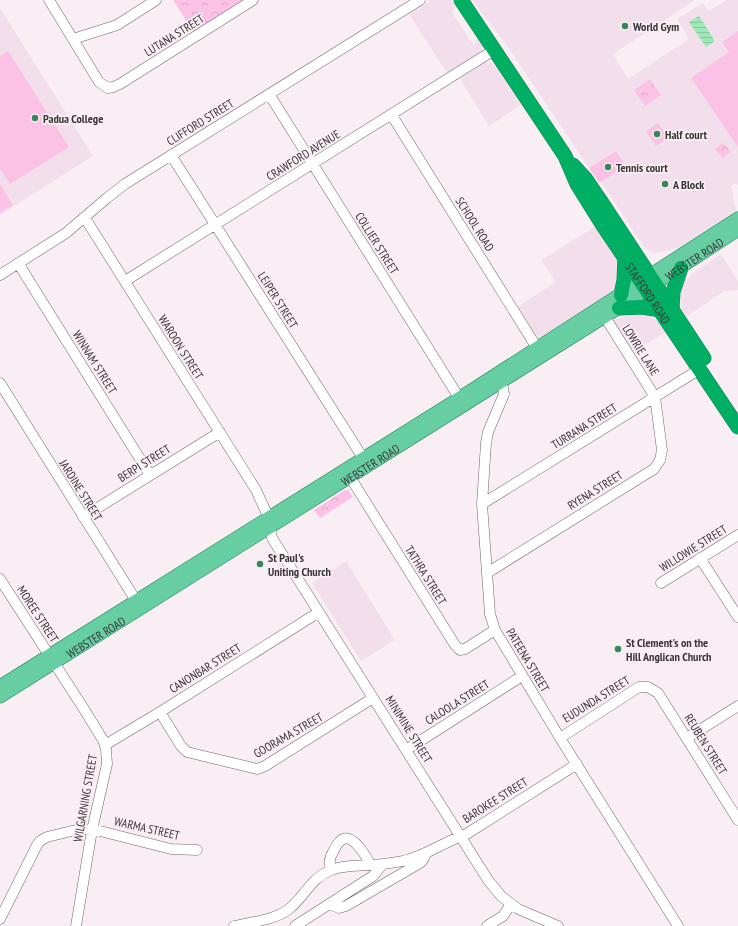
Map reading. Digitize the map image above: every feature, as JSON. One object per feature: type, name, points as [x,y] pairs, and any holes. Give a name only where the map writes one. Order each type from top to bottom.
[{"type":"highway","name":"STAFFORD ROAD","points":[[461,0],[565,156],[585,178],[666,309],[738,410]]},
{"type":"highway","name":"STAFFORD ROAD","points":[[565,156],[577,184],[625,257],[649,283]]},
{"type":"highway","points":[[625,257],[624,280],[620,301],[642,307],[666,309],[681,268]]},
{"type":"highway","name":"STAFFORD ROAD","points":[[666,309],[700,369],[738,427]]},
{"type":"main road","name":"WEBSTER ROAD","points":[[497,379],[537,348],[649,283],[738,218]]},
{"type":"main road","name":"WEBSTER ROAD","points":[[649,283],[681,268],[738,230]]},
{"type":"main road","name":"WEBSTER ROAD","points":[[0,697],[52,659],[269,523],[350,477],[497,379],[605,317],[620,301]]},
{"type":"main road","name":"WEBSTER ROAD","points":[[269,523],[280,511],[362,458],[462,402]]},
{"type":"main road","name":"WEBSTER ROAD","points":[[0,686],[52,659]]},
{"type":"street","points":[[49,0],[73,39],[116,25],[156,0]]},
{"type":"street","name":"LUTANA STREET","points":[[73,39],[99,82],[108,88],[113,87],[253,0]]},
{"type":"street","name":"CLIFFORD STREET","points":[[0,275],[66,233],[85,218],[114,191],[420,0]]},
{"type":"street","name":"CRAWFORD AVENUE","points":[[125,281],[494,50]]},
{"type":"street","name":"COLLIER STREET","points":[[269,94],[462,402]]},
{"type":"street","name":"SCHOOL ROAD","points":[[391,114],[537,348]]},
{"type":"street","name":"LEIPER STREET","points":[[171,155],[362,458]]},
{"type":"street","name":"WAROON STREET","points":[[85,218],[256,490],[270,506],[280,511]]},
{"type":"street","name":"WINNAM STREET","points":[[18,263],[150,475]]},
{"type":"street","name":"LOWRIE LANE","points":[[605,317],[655,397]]},
{"type":"street","name":"TURRANA STREET","points":[[482,504],[700,369]]},
{"type":"street","name":"PATEENA STREET","points":[[497,379],[504,391],[503,397],[488,432],[482,504],[490,614],[495,630],[560,738],[678,926]]},
{"type":"street","name":"JARDINE STREET","points":[[0,383],[138,605]]},
{"type":"street","name":"RYENA STREET","points":[[487,573],[654,469],[660,460],[662,450],[655,397]]},
{"type":"street","name":"BERPI STREET","points":[[83,517],[220,432]]},
{"type":"street","name":"TATHRA STREET","points":[[350,477],[455,645],[460,650],[465,649],[495,630]]},
{"type":"street","name":"WAROON STREET","points":[[256,490],[269,523]]},
{"type":"street","name":"MINIMINE STREET","points":[[269,523],[272,538],[492,886],[511,904],[526,913],[558,926]]},
{"type":"street","name":"WILLOWIE STREET","points":[[661,583],[738,535]]},
{"type":"street","points":[[700,558],[738,617]]},
{"type":"street","name":"MOREE STREET","points":[[0,579],[4,594],[52,659]]},
{"type":"street","name":"CANONBAR STREET","points":[[105,745],[319,612]]},
{"type":"street","name":"WILGARNING STREET","points":[[52,659],[105,745],[107,754],[107,764],[92,830],[76,926]]},
{"type":"street","name":"CALOOLA STREET","points":[[406,750],[522,676]]},
{"type":"street","name":"EUDUNDA STREET","points":[[560,738],[639,687],[648,687]]},
{"type":"street","name":"REUBEN STREET","points":[[648,687],[658,693],[738,820]]},
{"type":"street","name":"GOORAMA STREET","points":[[160,712],[185,750],[257,769],[265,766],[373,698]]},
{"type":"street","points":[[687,738],[738,706]]},
{"type":"street","name":"BAROKEE STREET","points":[[234,926],[267,922],[289,909],[313,882],[332,870],[342,867],[382,865],[426,854],[467,833],[577,764]]},
{"type":"street","name":"WARMA STREET","points":[[0,919],[35,848],[40,841],[47,837],[74,830],[96,830],[171,849],[197,850]]},
{"type":"street","points":[[332,870],[329,862],[330,857],[337,844],[345,838],[354,842],[368,858],[370,866]]},
{"type":"street","name":"BAROKEE STREET","points":[[329,904],[337,907],[344,907],[420,863],[426,854]]},
{"type":"street","points":[[295,926],[373,876],[382,865]]},
{"type":"street","points":[[487,926],[503,916],[511,904]]},
{"type":"shaded area","points":[[431,0],[451,0],[455,6],[452,13],[474,46],[477,38],[482,46],[482,51],[447,73],[409,14]]},
{"type":"shaded area","points":[[472,0],[695,0],[613,54],[628,79],[689,39],[677,19],[703,3],[708,11],[727,0],[738,0],[738,185],[735,183],[730,187],[733,190],[734,204],[737,210],[682,246],[655,253],[645,248],[601,182],[599,183],[506,44]]},
{"type":"shaded area","name":"Padua College","points":[[0,8],[93,156],[0,215]]},
{"type":"shaded area","points":[[699,16],[715,41],[706,47],[689,22]]},
{"type":"shaded area","points":[[490,62],[496,67],[521,105],[489,126],[460,79],[474,70],[481,63]]},
{"type":"shaded area","points":[[599,224],[619,257],[617,290],[542,338],[538,338],[517,307],[556,282],[541,260]]},
{"type":"shaded area","points":[[721,254],[738,281],[738,290],[724,291],[686,317],[681,307],[680,297],[683,284],[692,274]]},
{"type":"shaded area","points":[[638,314],[651,316],[660,323],[666,332],[632,353],[613,324],[614,320]]},
{"type":"shaded area","points":[[346,561],[395,640],[361,661],[312,583]]},
{"type":"green space","points":[[173,0],[246,0],[194,33]]},
{"type":"green space","points":[[738,31],[738,147],[691,78],[729,52],[722,42]]},
{"type":"green space","points":[[8,51],[69,147],[10,184],[0,169],[0,56]]},
{"type":"green space","points":[[650,79],[661,95],[645,106],[634,90]]},
{"type":"green space","name":"Half court","points":[[658,123],[668,138],[656,146],[646,131]]},
{"type":"green space","points":[[723,143],[731,152],[723,158],[715,149]]},
{"type":"green space","name":"Tennis court","points":[[616,151],[626,166],[599,183],[589,168]]},
{"type":"green space","points":[[0,184],[13,205],[0,213]]},
{"type":"green space","points":[[345,490],[349,491],[353,497],[320,518],[314,510]]},
{"type":"place","name":"World Gym","points":[[625,26]]},
{"type":"place","name":"Padua College","points":[[35,118]]},
{"type":"place","name":"Half court","points":[[657,134]]},
{"type":"place","name":"Tennis court","points":[[608,167]]},
{"type":"place","name":"A Block","points":[[665,184]]},
{"type":"place","name":"St Paul's Uniting Church","points":[[260,564]]},
{"type":"place","name":"St Clement's on the Hill Anglican Church","points":[[618,649]]}]
